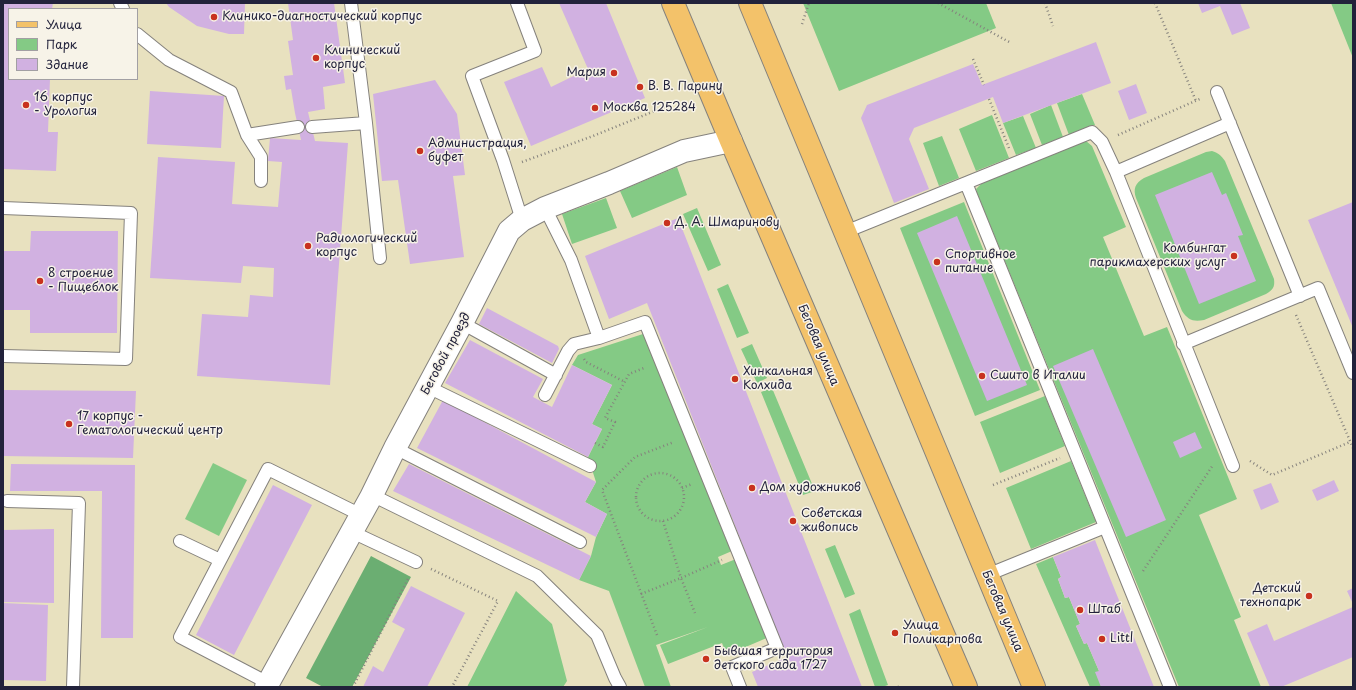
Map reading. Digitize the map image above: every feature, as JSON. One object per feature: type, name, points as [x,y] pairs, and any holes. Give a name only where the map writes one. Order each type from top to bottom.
[{"type":"main road","name":"Беговая улица","points":[[673,3],[730,141],[966,687]]},
{"type":"main road","name":"Беговая улица","points":[[750,3],[1034,687]]},
{"type":"street","points":[[515,226],[545,208],[684,151],[730,141]]},
{"type":"street","name":"Беговой проезд","points":[[270,686],[428,386],[515,226]]},
{"type":"lane","points":[[351,3],[366,123],[380,258]]},
{"type":"lane","points":[[515,226],[503,160],[472,76],[535,51],[517,3]]},
{"type":"lane","points":[[138,35],[169,60],[230,92],[247,135],[261,157],[261,181]]},
{"type":"lane","points":[[1217,92],[1295,298]]},
{"type":"lane","points":[[312,127],[366,123]]},
{"type":"lane","points":[[1116,172],[1230,123]]},
{"type":"lane","points":[[247,135],[298,128]]},
{"type":"lane","points":[[845,232],[1092,132],[1102,142],[1116,172],[1183,344],[1233,466]]},
{"type":"lane","points":[[966,183],[1170,687]]},
{"type":"lane","points":[[3,208],[131,213],[126,359],[3,356]]},
{"type":"lane","points":[[545,208],[570,260],[599,338]]},
{"type":"lane","points":[[1183,344],[1318,288],[1353,373]]},
{"type":"lane","points":[[545,395],[568,351],[574,344],[599,338],[645,322],[777,648],[732,667],[740,687]]},
{"type":"lane","points":[[462,323],[556,375]]},
{"type":"lane","points":[[428,386],[590,466]]},
{"type":"lane","points":[[395,448],[580,542]]},
{"type":"lane","points":[[270,686],[180,637],[268,469],[361,515],[416,562]]},
{"type":"lane","points":[[361,515],[380,499],[537,576],[597,635],[620,687]]},
{"type":"lane","points":[[7,501],[79,503],[73,687]]},
{"type":"lane","points":[[987,575],[1105,528]]},
{"type":"lane","points":[[180,541],[220,560]]},
{"type":"path","points":[[802,24],[809,3]]},
{"type":"path","points":[[938,3],[1012,43]]},
{"type":"path","points":[[1045,3],[1053,26]]},
{"type":"path","points":[[1155,3],[1196,101]]},
{"type":"path","points":[[973,59],[984,84]]},
{"type":"path","points":[[1102,142],[1217,92]]},
{"type":"path","points":[[989,99],[1015,163]]},
{"type":"path","points":[[521,162],[593,136],[667,106]]},
{"type":"path","points":[[1295,298],[1353,448]]},
{"type":"path","points":[[574,344],[586,362],[625,382]]},
{"type":"path","points":[[595,443],[603,447],[614,422],[605,418],[630,374],[661,361]]},
{"type":"path","points":[[657,635],[602,490],[635,457],[691,434]]},
{"type":"path","points":[[1130,590],[1225,446],[1272,475],[1350,442]]},
{"type":"path","points":[[993,485],[1075,452]]},
{"type":"path","points":[[655,473],[663,473],[677,479],[684,493],[682,508],[671,518],[664,521],[655,520],[644,515],[638,505],[636,497],[637,489],[642,482],[648,476],[655,473]]},
{"type":"path","points":[[664,521],[680,578],[695,613]]},
{"type":"path","points":[[642,594],[739,554]]},
{"type":"path","points":[[353,687],[416,562],[498,601],[452,687]]},
{"type":"green space","points":[[803,3],[986,3],[996,28],[839,91]]},
{"type":"green space","points":[[1331,3],[1353,3],[1353,58]]},
{"type":"green space","points":[[1082,94],[1095,125],[1069,135],[1057,103]]},
{"type":"green space","points":[[1051,105],[1063,137],[1042,145],[1030,114]]},
{"type":"green space","points":[[992,115],[1009,158],[976,171],[959,129]]},
{"type":"green space","points":[[1023,116],[1036,148],[1016,155],[1003,123]]},
{"type":"green space","points":[[942,136],[959,178],[939,186],[923,143]]},
{"type":"green space","points":[[1086,141],[1092,146],[1126,227],[1103,237],[1144,336],[1167,327],[1237,499],[1199,515],[1241,617],[1234,620],[1261,687],[1179,687],[977,193],[976,189],[982,183]]},
{"type":"green space","points":[[1212,151],[1219,154],[1225,161],[1274,279],[1274,286],[1272,290],[1266,294],[1204,320],[1197,321],[1191,320],[1182,311],[1136,198],[1135,189],[1137,184],[1144,178],[1206,152]]},
{"type":"green space","points":[[677,167],[687,195],[632,218],[620,191]]},
{"type":"green space","points":[[606,198],[617,228],[572,244],[562,214]]},
{"type":"green space","points":[[964,202],[1040,390],[975,416],[900,228]]},
{"type":"green space","points":[[697,208],[721,265],[708,271],[683,214]]},
{"type":"green space","points":[[728,284],[749,333],[737,338],[717,289]]},
{"type":"green space","points":[[643,334],[732,551],[718,557],[721,565],[736,559],[769,637],[727,655],[722,643],[668,664],[660,645],[708,627],[656,645],[671,687],[645,687],[609,591],[579,580],[591,556],[596,537],[607,514],[585,502],[596,482],[588,457],[602,429],[592,424],[612,385],[572,365],[578,355]]},
{"type":"green space","points":[[752,344],[767,378],[757,383],[741,349]]},
{"type":"green space","points":[[772,388],[815,491],[803,495],[761,392]]},
{"type":"green space","points":[[1045,396],[1065,446],[1000,473],[980,422]]},
{"type":"green space","points":[[1071,461],[1096,522],[1031,549],[1006,488]]},
{"type":"green space","points":[[213,463],[247,480],[219,536],[185,519]]},
{"type":"green space","points":[[835,545],[855,594],[845,598],[825,549]]},
{"type":"green space","points":[[371,556],[411,577],[352,687],[323,687],[306,678]]},
{"type":"green space","points":[[1053,557],[1061,577],[1058,579],[1065,598],[1069,597],[1080,624],[1076,626],[1084,644],[1087,643],[1099,671],[1101,687],[1090,687],[1036,564]]},
{"type":"green space","points":[[516,591],[552,624],[567,681],[563,687],[467,687]]},
{"type":"green space","points":[[860,609],[888,685],[882,687],[875,687],[849,614]]},
{"type":"building","name":"16 корпус - Урология","points":[[3,3],[53,3],[52,8],[8,8],[8,80],[50,80],[48,132],[58,132],[56,171],[3,169]]},
{"type":"building","name":"Клинико-диагностический корпус","points":[[166,3],[245,3],[244,34],[229,34],[197,26],[169,7]]},
{"type":"building","points":[[288,3],[334,3],[345,83],[323,87],[325,109],[308,112],[315,141],[348,143],[330,385],[197,376],[202,314],[248,317],[250,295],[273,297],[274,268],[243,266],[241,283],[150,278],[158,157],[235,162],[232,204],[278,207],[282,162],[268,161],[270,138],[301,140],[291,89],[286,90],[284,76],[293,75],[288,41],[293,40]]},
{"type":"building","points":[[559,3],[606,3],[645,98],[531,146],[504,82],[542,67],[551,87],[588,69]]},
{"type":"building","points":[[1198,3],[1240,3],[1250,28],[1232,35],[1220,6],[1202,13]]},
{"type":"building","points":[[1096,42],[1111,83],[1003,123],[993,97],[914,128],[909,139],[929,189],[894,203],[861,118],[867,105],[973,64],[982,85]]},
{"type":"building","name":"Администрация, буфет","points":[[435,80],[457,114],[465,175],[453,176],[464,257],[410,264],[398,180],[382,181],[373,94]]},
{"type":"building","points":[[1136,84],[1147,113],[1129,120],[1118,91]]},
{"type":"building","points":[[150,91],[224,96],[221,148],[147,144]]},
{"type":"building","points":[[1212,172],[1222,195],[1226,193],[1243,235],[1238,236],[1256,281],[1199,304],[1155,195]]},
{"type":"building","points":[[1353,202],[1353,328],[1308,220]]},
{"type":"building","points":[[957,216],[1027,385],[987,401],[917,233]]},
{"type":"building","name":"Дом художников","points":[[678,218],[862,687],[758,687],[752,672],[787,657],[647,303],[609,319],[585,256]]},
{"type":"building","name":"8 строение - Пищеблок","points":[[31,231],[118,231],[117,333],[30,333],[30,310],[3,310],[3,251],[30,251]]},
{"type":"building","points":[[487,308],[558,346],[559,349],[552,363],[479,324]]},
{"type":"building","points":[[470,340],[543,379],[533,397],[552,407],[572,365],[612,385],[592,424],[602,429],[588,457],[445,383]]},
{"type":"building","points":[[1093,349],[1166,520],[1126,537],[1053,366]]},
{"type":"building","name":"17 корпус - Гематологический центр","points":[[3,390],[136,391],[133,458],[3,456]]},
{"type":"building","points":[[443,400],[596,482],[585,502],[607,514],[596,537],[417,448]]},
{"type":"building","points":[[1195,432],[1202,448],[1180,458],[1173,442]]},
{"type":"building","points":[[11,464],[135,465],[133,638],[101,638],[102,491],[10,491]]},
{"type":"building","points":[[409,464],[591,556],[579,580],[393,491]]},
{"type":"building","points":[[1334,480],[1339,491],[1317,501],[1312,490]]},
{"type":"building","points":[[1271,483],[1279,502],[1261,510],[1253,490]]},
{"type":"building","points":[[273,485],[312,505],[234,655],[196,635]]},
{"type":"building","points":[[54,529],[54,603],[3,602],[3,530]]},
{"type":"building","points":[[1095,540],[1154,687],[1101,687],[1095,672],[1099,671],[1087,643],[1084,644],[1076,626],[1080,624],[1069,597],[1065,598],[1058,579],[1061,577],[1053,557]]},
{"type":"building","points":[[411,586],[465,613],[427,687],[363,687],[373,666],[383,672],[405,629],[392,622]]},
{"type":"building","points":[[1353,588],[1353,604],[1347,591]]},
{"type":"building","points":[[3,603],[48,605],[46,681],[3,680]]},
{"type":"building","points":[[1353,607],[1353,657],[1281,687],[1270,687],[1247,633],[1267,624],[1274,641]]},
{"type":"place","name":"Клинико-диагностический корпус","points":[[214,17]]},
{"type":"place","name":"Клинический корпус","points":[[316,58]]},
{"type":"place","name":"Мария","points":[[614,73]]},
{"type":"place","name":"В. В. Парину","points":[[640,87]]},
{"type":"place","name":"16 корпус - Урология","points":[[26,105]]},
{"type":"place","name":"Москва 125284","points":[[595,108]]},
{"type":"place","name":"Администрация, буфет","points":[[420,151]]},
{"type":"place","name":"Д. А. Шмаринову","points":[[667,223]]},
{"type":"place","name":"Радиологический корпус","points":[[308,246]]},
{"type":"place","name":"Комбингат парикмахерских услуг","points":[[1234,256]]},
{"type":"place","name":"Спортивное питание","points":[[937,262]]},
{"type":"place","name":"8 строение - Пищеблок","points":[[40,281]]},
{"type":"place","name":"Сшито в Италии","points":[[982,376]]},
{"type":"place","name":"Хинкальная Колхида","points":[[735,379]]},
{"type":"place","name":"17 корпус - Гематологический центр","points":[[69,424]]},
{"type":"place","name":"Дом художников","points":[[752,488]]},
{"type":"place","name":"Советская живопись","points":[[793,521]]},
{"type":"place","name":"Детский технопарк","points":[[1309,596]]},
{"type":"place","name":"Штаб","points":[[1080,610]]},
{"type":"place","name":"Улица Поликарпова","points":[[895,633]]},
{"type":"place","name":"Littl","points":[[1102,639]]},
{"type":"place","name":"Бывшая территория детского сада 1727","points":[[706,659]]}]
